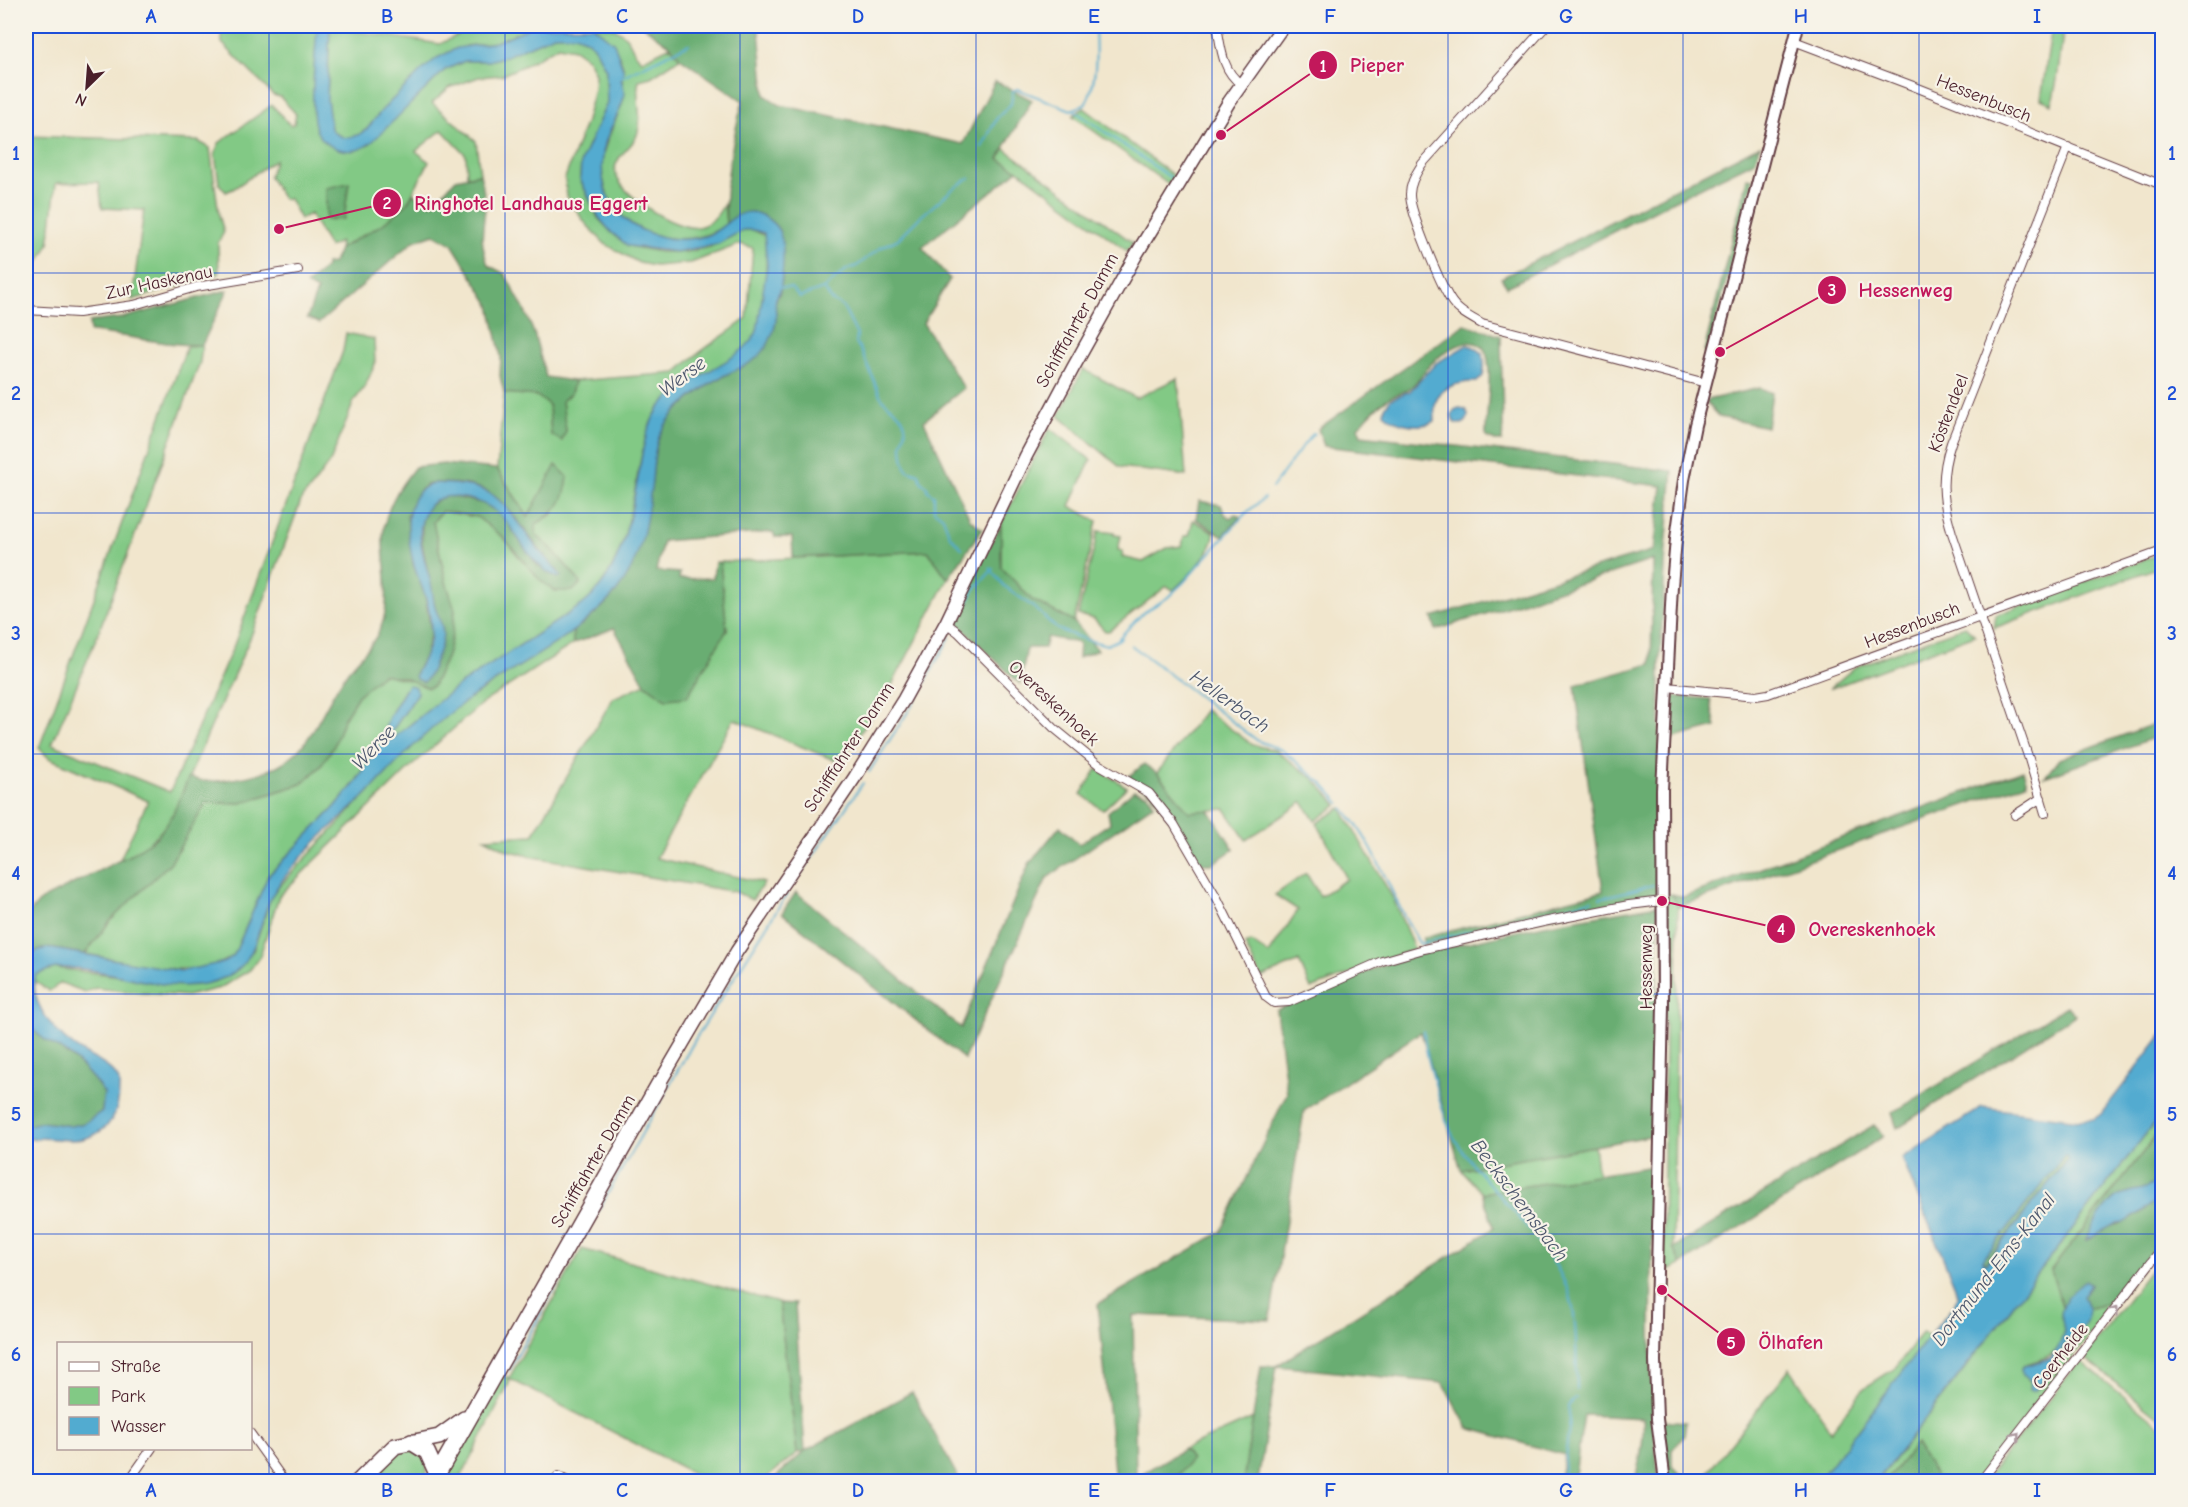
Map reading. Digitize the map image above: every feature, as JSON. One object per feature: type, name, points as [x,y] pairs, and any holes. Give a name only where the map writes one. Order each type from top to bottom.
[{"type":"highway","name":"Schifffahrter Damm","points":[[435,1478],[659,1084]]},
{"type":"highway","points":[[358,1482],[395,1446],[439,1437],[471,1413]]},
{"type":"highway","points":[[411,1442],[427,1452],[435,1478]]},
{"type":"main road","name":"Schifffahrter Damm","points":[[659,1084],[746,938],[887,727],[946,623],[1047,414],[1136,255],[1241,84],[1283,26]]},
{"type":"street","points":[[1217,26],[1225,64],[1231,77],[1241,84]]},
{"type":"street","points":[[1546,26],[1432,153],[1415,176],[1410,197],[1418,224],[1450,299],[1466,315],[1482,324],[1706,383]]},
{"type":"street","name":"Hessenweg","points":[[1665,1482],[1657,1419],[1654,1361],[1663,1006],[1662,790],[1672,586],[1686,469],[1798,26]]},
{"type":"street","name":"Hessenbusch","points":[[1794,41],[2163,185]]},
{"type":"street","name":"Köstendeel","points":[[2045,813],[1945,509],[1942,485],[1951,443],[2068,147]]},
{"type":"street","name":"Zur Haskenau","points":[[26,310],[78,313],[123,307],[196,287],[298,270]]},
{"type":"street","name":"Hessenbusch","points":[[1667,687],[1756,696],[1768,694],[2163,551]]},
{"type":"street","name":"Overeskenhoek","points":[[946,623],[958,632],[1054,728],[1098,764],[1149,793],[1174,824],[1217,898],[1266,997],[1274,1003],[1289,1002],[1382,962],[1424,948],[1629,905],[1662,901]]},
{"type":"street","points":[[2016,814],[2041,798]]},
{"type":"street","name":"Coerheide","points":[[1980,1482],[2163,1248]]},
{"type":"street","points":[[252,1436],[285,1482]]},
{"type":"street","points":[[128,1482],[151,1450]]},
{"type":"street","points":[[555,1482],[558,1476],[569,1482]]},
{"type":"green space","points":[[220,26],[317,26],[317,131],[333,146],[347,150],[368,145],[445,70],[465,61],[489,61],[506,56],[554,35],[574,35],[585,39],[594,46],[606,70],[607,103],[581,162],[580,179],[598,218],[628,246],[661,252],[686,252],[710,247],[743,230],[753,230],[766,236],[766,275],[760,321],[751,342],[730,359],[675,393],[654,416],[644,444],[622,545],[606,578],[595,592],[582,605],[459,685],[391,740],[389,739],[390,734],[418,693],[406,688],[389,717],[380,744],[356,781],[335,807],[268,876],[234,955],[219,964],[201,968],[162,968],[85,954],[111,920],[171,862],[206,803],[241,803],[301,784],[320,767],[334,746],[343,720],[359,694],[383,674],[433,686],[447,656],[455,610],[446,582],[433,522],[442,511],[477,517],[504,538],[523,562],[580,582],[552,549],[536,535],[536,524],[553,514],[556,466],[528,517],[497,469],[504,393],[537,396],[549,405],[551,435],[566,431],[562,401],[571,393],[574,381],[676,373],[747,318],[753,248],[740,244],[691,263],[655,266],[639,263],[605,244],[586,224],[567,197],[565,178],[586,121],[594,89],[595,74],[588,59],[574,49],[558,46],[502,75],[479,77],[449,88],[432,103],[476,141],[480,174],[467,176],[466,155],[442,130],[416,151],[429,162],[406,205],[383,224],[339,249],[340,242],[329,247],[310,214],[300,219],[289,199],[283,199],[269,177],[275,160],[226,192],[219,184],[215,154],[219,143],[272,105],[290,125],[294,124],[296,114],[280,97],[273,95],[222,43]]},
{"type":"green space","points":[[330,26],[348,26],[348,30],[440,44],[464,32],[495,26],[533,26],[496,42],[466,46],[399,94],[367,129],[358,135],[345,138],[331,129],[327,100]]},
{"type":"green space","points":[[592,26],[618,30],[628,39],[635,53],[642,60],[671,46],[680,58],[651,77],[639,80],[639,128],[635,139],[618,160],[615,170],[618,179],[625,189],[649,209],[676,223],[688,227],[703,226],[714,219],[724,204],[726,224],[699,237],[668,238],[638,228],[625,219],[613,205],[607,194],[602,167],[608,138],[623,100],[624,71],[613,45]]},
{"type":"green space","points":[[643,26],[762,26],[759,30],[765,95],[780,105],[963,144],[995,81],[1032,100],[999,159],[1018,170],[922,247],[950,279],[923,323],[964,388],[924,421],[970,519],[982,529],[948,579],[928,551],[793,558],[792,537],[775,537],[773,532],[663,541],[656,571],[680,573],[679,579],[713,578],[715,562],[720,562],[727,630],[687,697],[666,699],[645,684],[614,628],[573,644],[573,631],[610,599],[623,583],[632,566],[644,527],[655,453],[664,427],[675,413],[698,392],[756,358],[766,346],[776,322],[775,303],[780,292],[782,271],[780,235],[771,221],[762,215],[746,213],[726,224],[725,210],[730,162],[743,101],[680,58],[671,46]]},
{"type":"green space","points":[[2052,26],[2064,26],[2052,104],[2041,99]]},
{"type":"green space","points":[[1084,108],[1174,176],[1169,185],[1073,116]]},
{"type":"green space","points":[[26,136],[198,141],[210,148],[219,215],[224,232],[218,243],[219,274],[132,300],[144,210],[102,208],[99,182],[56,183],[49,244],[26,285]]},
{"type":"green space","points":[[1760,145],[1755,161],[1507,287],[1501,278]]},
{"type":"green space","points":[[1004,148],[1133,243],[1127,251],[1018,170],[999,160]]},
{"type":"green space","points":[[480,174],[485,204],[483,242],[488,265],[505,274],[524,309],[534,333],[546,377],[574,381],[571,393],[562,401],[566,431],[562,441],[551,435],[549,405],[537,396],[504,393],[500,376],[501,357],[490,305],[452,244],[434,234],[414,241],[319,323],[307,318],[317,291],[306,285],[326,267],[326,264],[333,263],[339,249],[383,224],[406,205],[413,193],[432,204],[456,179]]},
{"type":"green space","points":[[1747,178],[1753,179],[1707,355],[1704,351]]},
{"type":"green space","points":[[349,183],[344,219],[326,220],[326,188]]},
{"type":"green space","points":[[228,290],[202,345],[174,344],[90,332],[89,322],[122,318]]},
{"type":"green space","points":[[1465,324],[1501,336],[1502,441],[1486,437],[1489,367],[1484,349],[1472,343],[1464,343],[1442,355],[1410,388],[1380,404],[1358,427],[1361,435],[1673,471],[1660,662],[1659,897],[1542,919],[1424,945],[1423,938],[1603,891],[1575,685],[1651,664],[1653,560],[1436,630],[1432,617],[1654,550],[1662,486],[1324,446],[1318,429]]},
{"type":"green space","points":[[346,333],[374,339],[375,364],[365,386],[354,401],[331,460],[302,498],[251,636],[172,816],[149,843],[119,861],[148,801],[49,758],[39,748],[187,346],[202,345],[200,362],[94,644],[52,744],[170,792],[234,645],[343,351]]},
{"type":"green space","points":[[1083,369],[1136,398],[1178,378],[1186,476],[1120,467],[1059,416]]},
{"type":"green space","points":[[1760,388],[1772,393],[1767,427],[1719,417],[1706,403],[1707,400]]},
{"type":"green space","points":[[1050,428],[1091,460],[1070,506],[1097,521],[1074,622],[1032,600],[1001,567],[1001,524]]},
{"type":"green space","points":[[444,464],[497,469],[528,517],[556,465],[568,477],[565,493],[555,510],[536,524],[536,535],[552,549],[581,583],[573,591],[554,591],[538,578],[504,538],[477,517],[442,511],[433,522],[446,582],[455,610],[447,656],[433,686],[428,688],[405,678],[383,674],[359,694],[343,720],[334,746],[320,767],[301,784],[241,803],[206,803],[171,862],[111,920],[85,954],[48,948],[38,950],[26,960],[26,917],[41,900],[132,854],[157,837],[172,816],[189,777],[202,781],[214,781],[263,772],[282,764],[307,740],[348,671],[370,645],[381,627],[386,599],[384,526],[393,499],[415,467]],"holes":[[[436,483],[471,486],[492,495],[512,514],[557,570],[538,566],[501,514],[486,504],[449,496],[441,498],[428,507],[422,521],[422,542],[434,605],[442,628],[442,642],[433,667],[416,672],[425,655],[431,632],[425,595],[413,564],[407,516],[421,489],[426,485]]]},
{"type":"green space","points":[[1199,501],[1221,505],[1224,513],[1230,518],[1235,514],[1240,517],[1223,536],[1196,519]]},
{"type":"green space","points":[[1193,520],[1214,532],[1213,539],[1199,564],[1173,590],[1167,586],[1109,631],[1105,631],[1094,619],[1078,615],[1098,531],[1121,536],[1118,550],[1123,551],[1122,557],[1143,562],[1167,548],[1182,546],[1184,536],[1189,536]]},
{"type":"green space","points":[[1001,524],[1001,567],[1032,600],[1074,622],[1098,650],[1078,658],[1079,643],[1047,637],[1044,648],[1027,648],[1020,684],[953,619]]},
{"type":"green space","points":[[928,551],[948,579],[884,700],[839,762],[734,719],[656,858],[764,883],[752,900],[736,892],[534,857],[507,850],[485,838],[533,835],[613,698],[645,684],[666,699],[727,630],[720,562]]},
{"type":"green space","points":[[2162,553],[2162,566],[1994,628],[1996,615]]},
{"type":"green space","points":[[1965,626],[1975,635],[1829,689],[1855,667]]},
{"type":"green space","points":[[573,631],[573,644],[481,704],[413,765],[279,896],[260,956],[250,970],[220,988],[187,996],[96,988],[85,992],[61,983],[49,991],[34,981],[36,974],[55,968],[193,985],[253,951],[272,894],[407,751],[443,718],[470,698]]},
{"type":"green space","points":[[1673,696],[1710,699],[1716,727],[1671,739]]},
{"type":"green space","points":[[1205,710],[1253,745],[1275,750],[1314,779],[1338,805],[1315,821],[1303,802],[1246,840],[1225,809],[1189,812],[1157,773]]},
{"type":"green space","points":[[2162,721],[2162,735],[2045,777],[2059,759]]},
{"type":"green space","points":[[1144,764],[1157,773],[1189,812],[1209,810],[1234,849],[1212,864],[1200,864],[1151,792],[1126,779]]},
{"type":"green space","points":[[1097,769],[1127,787],[1103,810],[1081,794]]},
{"type":"green space","points":[[2023,770],[2027,783],[1678,907],[1672,894],[1684,897]]},
{"type":"green space","points":[[1134,790],[1147,794],[1154,804],[1047,878],[964,1059],[782,913],[796,892],[961,1028],[1029,864],[1060,826],[1079,844],[1110,823],[1108,812]]},
{"type":"green space","points":[[1341,808],[1394,900],[1414,949],[1311,989],[1299,961],[1261,978],[1245,945],[1251,942],[1269,954],[1298,910],[1275,895],[1306,873],[1320,896],[1347,879],[1317,823]]},
{"type":"green space","points":[[1672,894],[1678,907],[1673,1248],[1681,1265],[1663,1273],[1666,896]]},
{"type":"green space","points":[[1658,905],[1655,1135],[1461,1170],[1421,1032],[1304,1111],[1270,1320],[1133,1315],[1136,1477],[1184,1449],[1191,1460],[1173,1481],[1115,1481],[1098,1304],[1221,1232],[1287,1093],[1276,1010],[1385,964],[1426,952],[1544,925]]},
{"type":"green space","points":[[2067,1006],[2075,1015],[1897,1128],[1892,1113]]},
{"type":"green space","points":[[26,1018],[40,1034],[83,1068],[104,1093],[102,1111],[86,1123],[71,1126],[41,1122],[26,1126]]},
{"type":"green space","points":[[2162,1113],[2162,1128],[2051,1270],[2062,1307],[2064,1307],[2062,1317],[2064,1330],[2056,1351],[2045,1358],[2024,1365],[2021,1370],[2035,1390],[2050,1373],[2067,1339],[2078,1334],[2088,1309],[2116,1301],[1978,1481],[1938,1481],[1916,1444],[1886,1481],[1877,1482]]},
{"type":"green space","points":[[1874,1125],[1884,1136],[1681,1265],[1673,1248]]},
{"type":"green space","points":[[2162,1128],[2162,1175],[2148,1187],[2116,1197],[2100,1214],[2086,1240],[2105,1229],[2135,1217],[2162,1194],[2162,1243],[2116,1301],[2088,1309],[2083,1297],[2091,1285],[2073,1291],[2062,1307],[2051,1270]]},
{"type":"green space","points":[[1594,1146],[1598,1175],[1482,1193],[1461,1170]]},
{"type":"green space","points":[[2065,1155],[2068,1158],[1984,1264],[1983,1260]]},
{"type":"green space","points":[[1654,1166],[1652,1363],[1659,1481],[1635,1481],[1642,1442],[1643,1418],[1584,1415],[1574,1481],[1559,1481],[1565,1455],[1468,1428],[1443,1383],[1277,1366],[1258,1481],[1243,1482],[1261,1366],[1276,1366],[1494,1228],[1482,1193]]},
{"type":"green space","points":[[582,1249],[779,1303],[797,1453],[763,1481],[708,1481],[510,1379],[459,1481],[440,1482],[502,1375],[509,1378]]},
{"type":"green space","points":[[2162,1254],[2162,1420],[2084,1357]]},
{"type":"green space","points":[[779,1303],[795,1304],[805,1451],[912,1392],[960,1481],[771,1481],[804,1452],[797,1453]]},
{"type":"green space","points":[[1923,1332],[1929,1337],[1818,1481],[1679,1482],[1682,1476],[1690,1479],[1705,1476],[1790,1368],[1831,1431],[1864,1388],[1894,1369]]},
{"type":"green space","points":[[2080,1361],[2162,1427],[2162,1481],[1983,1482]]},
{"type":"green space","points":[[1253,1418],[1243,1481],[1173,1482],[1191,1460],[1184,1449]]},
{"type":"green space","points":[[1661,1420],[1686,1422],[1684,1436],[1672,1450],[1672,1465],[1682,1476],[1678,1481],[1669,1481]]},
{"type":"green space","points":[[1916,1444],[1938,1481],[1886,1481]]},
{"type":"green space","points":[[412,1449],[427,1461],[427,1472],[423,1481],[367,1482],[399,1450]]},
{"type":"water","points":[[317,26],[330,26],[327,99],[331,129],[345,138],[358,135],[367,129],[382,110],[421,71],[437,58],[457,48],[496,42],[533,26],[593,26],[614,43],[624,71],[621,78],[625,94],[606,141],[603,155],[604,181],[613,205],[621,215],[642,230],[668,238],[706,236],[745,213],[760,214],[768,219],[780,233],[783,252],[780,291],[775,302],[775,326],[769,342],[759,356],[696,394],[676,412],[662,430],[655,451],[642,540],[632,567],[616,592],[583,624],[452,712],[425,735],[363,798],[315,842],[275,890],[251,952],[237,970],[226,977],[206,984],[185,986],[142,981],[78,969],[57,968],[36,975],[34,986],[36,997],[48,1020],[65,1039],[114,1073],[119,1082],[119,1098],[112,1119],[97,1134],[74,1140],[34,1138],[26,1140],[26,1126],[41,1122],[71,1126],[85,1123],[102,1111],[104,1093],[79,1063],[40,1036],[30,1026],[25,1009],[26,960],[38,950],[48,948],[182,971],[225,962],[234,955],[268,876],[356,782],[380,744],[389,717],[408,685],[414,686],[418,693],[390,734],[389,739],[391,740],[459,685],[582,605],[596,592],[607,578],[628,526],[644,443],[655,415],[677,391],[738,353],[757,331],[767,265],[764,233],[743,230],[718,244],[676,252],[628,246],[599,218],[580,179],[581,162],[607,103],[606,70],[594,46],[585,39],[574,35],[554,35],[506,56],[489,61],[465,61],[445,70],[373,141],[361,149],[348,151],[326,143],[317,132],[314,123],[313,96]]},
{"type":"water","points":[[1467,345],[1481,352],[1484,365],[1483,376],[1477,382],[1450,386],[1440,394],[1435,406],[1435,421],[1422,425],[1401,423],[1384,413],[1391,399],[1410,391],[1436,363]]},
{"type":"water","points":[[1460,408],[1468,416],[1460,424],[1452,416]]},
{"type":"water","points":[[436,483],[472,487],[495,497],[561,576],[558,578],[543,568],[531,556],[504,519],[493,509],[477,501],[452,497],[440,498],[433,502],[423,517],[420,537],[443,636],[440,650],[424,682],[416,679],[415,675],[429,644],[431,624],[429,609],[411,555],[408,517],[416,495],[424,488]]},
{"type":"water","name":"Dortmund-Ems-Kanal","points":[[2162,1035],[2162,1113],[1877,1481],[1818,1481],[1955,1303],[1957,1296],[1902,1158],[1982,1107],[2079,1120],[2094,1119],[2101,1114]],"holes":[[[2065,1155],[2068,1158],[1986,1263],[1984,1263],[1983,1260]]]},
{"type":"water","points":[[2162,1175],[2162,1194],[2156,1202],[2126,1222],[2117,1223],[2086,1240],[2110,1202],[2126,1193],[2148,1187]]},
{"type":"water","points":[[2086,1280],[2091,1285],[2083,1297],[2089,1311],[2084,1326],[2067,1339],[2050,1373],[2035,1390],[2029,1390],[2030,1380],[2023,1375],[2021,1370],[2024,1366],[2051,1358],[2058,1348],[2064,1331],[2061,1313],[2067,1296]]},
{"type":"waterway","points":[[982,147],[997,118],[1011,104],[1013,91],[1017,89],[1071,110],[1085,105],[1094,76],[1095,26]]},
{"type":"waterway","points":[[619,78],[689,44]]},
{"type":"waterway","points":[[1075,111],[1171,178]]},
{"type":"waterway","points":[[778,287],[791,288],[800,297],[823,289],[846,270],[857,266],[880,248],[898,239],[954,188],[970,178]]},
{"type":"waterway","name":"Hellerbach","points":[[823,289],[831,300],[843,307],[857,335],[856,343],[881,397],[902,418],[906,428],[902,451],[907,470],[919,474],[922,483],[934,495],[934,510],[943,517],[950,536],[962,548]]},
{"type":"waterway","points":[[1272,488],[1314,433]]},
{"type":"waterway","points":[[1119,638],[1143,613],[1167,598],[1183,583],[1245,514],[1264,498]]},
{"type":"waterway","name":"Hellerbach","points":[[990,568],[1003,585],[1037,610],[1057,629],[1107,645],[1122,638]]},
{"type":"waterway","points":[[958,621],[974,590],[993,569]]},
{"type":"waterway","points":[[869,772],[913,704],[950,637]]},
{"type":"waterway","name":"Hellerbach","points":[[1131,645],[1258,741],[1282,750],[1323,784],[1340,803]]},
{"type":"waterway","points":[[795,882],[863,783]]},
{"type":"waterway","points":[[1343,808],[1366,839],[1401,911],[1420,944],[1592,900]]},
{"type":"waterway","points":[[1600,898],[1653,885]]},
{"type":"waterway","points":[[580,1243],[696,1038],[787,894]]},
{"type":"waterway","name":"Beckschemsbach","points":[[1424,1031],[1430,1068],[1444,1116],[1453,1136],[1481,1175],[1544,1248],[1568,1290],[1575,1325],[1577,1390]]},
{"type":"waterway","points":[[509,1370],[574,1254]]},
{"type":"waterway","name":"Beckschemsbach","points":[[1562,1482],[1570,1420],[1568,1406],[1576,1398]]},
{"type":"place","name":"Pieper","points":[[1221,135]]},
{"type":"place","name":"Ringhotel Landhaus Eggert","points":[[279,229]]},
{"type":"place","name":"Hessenweg","points":[[1720,352]]},
{"type":"place","name":"Overeskenhoek","points":[[1662,901]]},
{"type":"place","name":"Ölhafen","points":[[1662,1290]]},
{"type":"water label","name":"Werse","points":[[682,376]]},
{"type":"water label","name":"Werse","points":[[373,747]]}]
